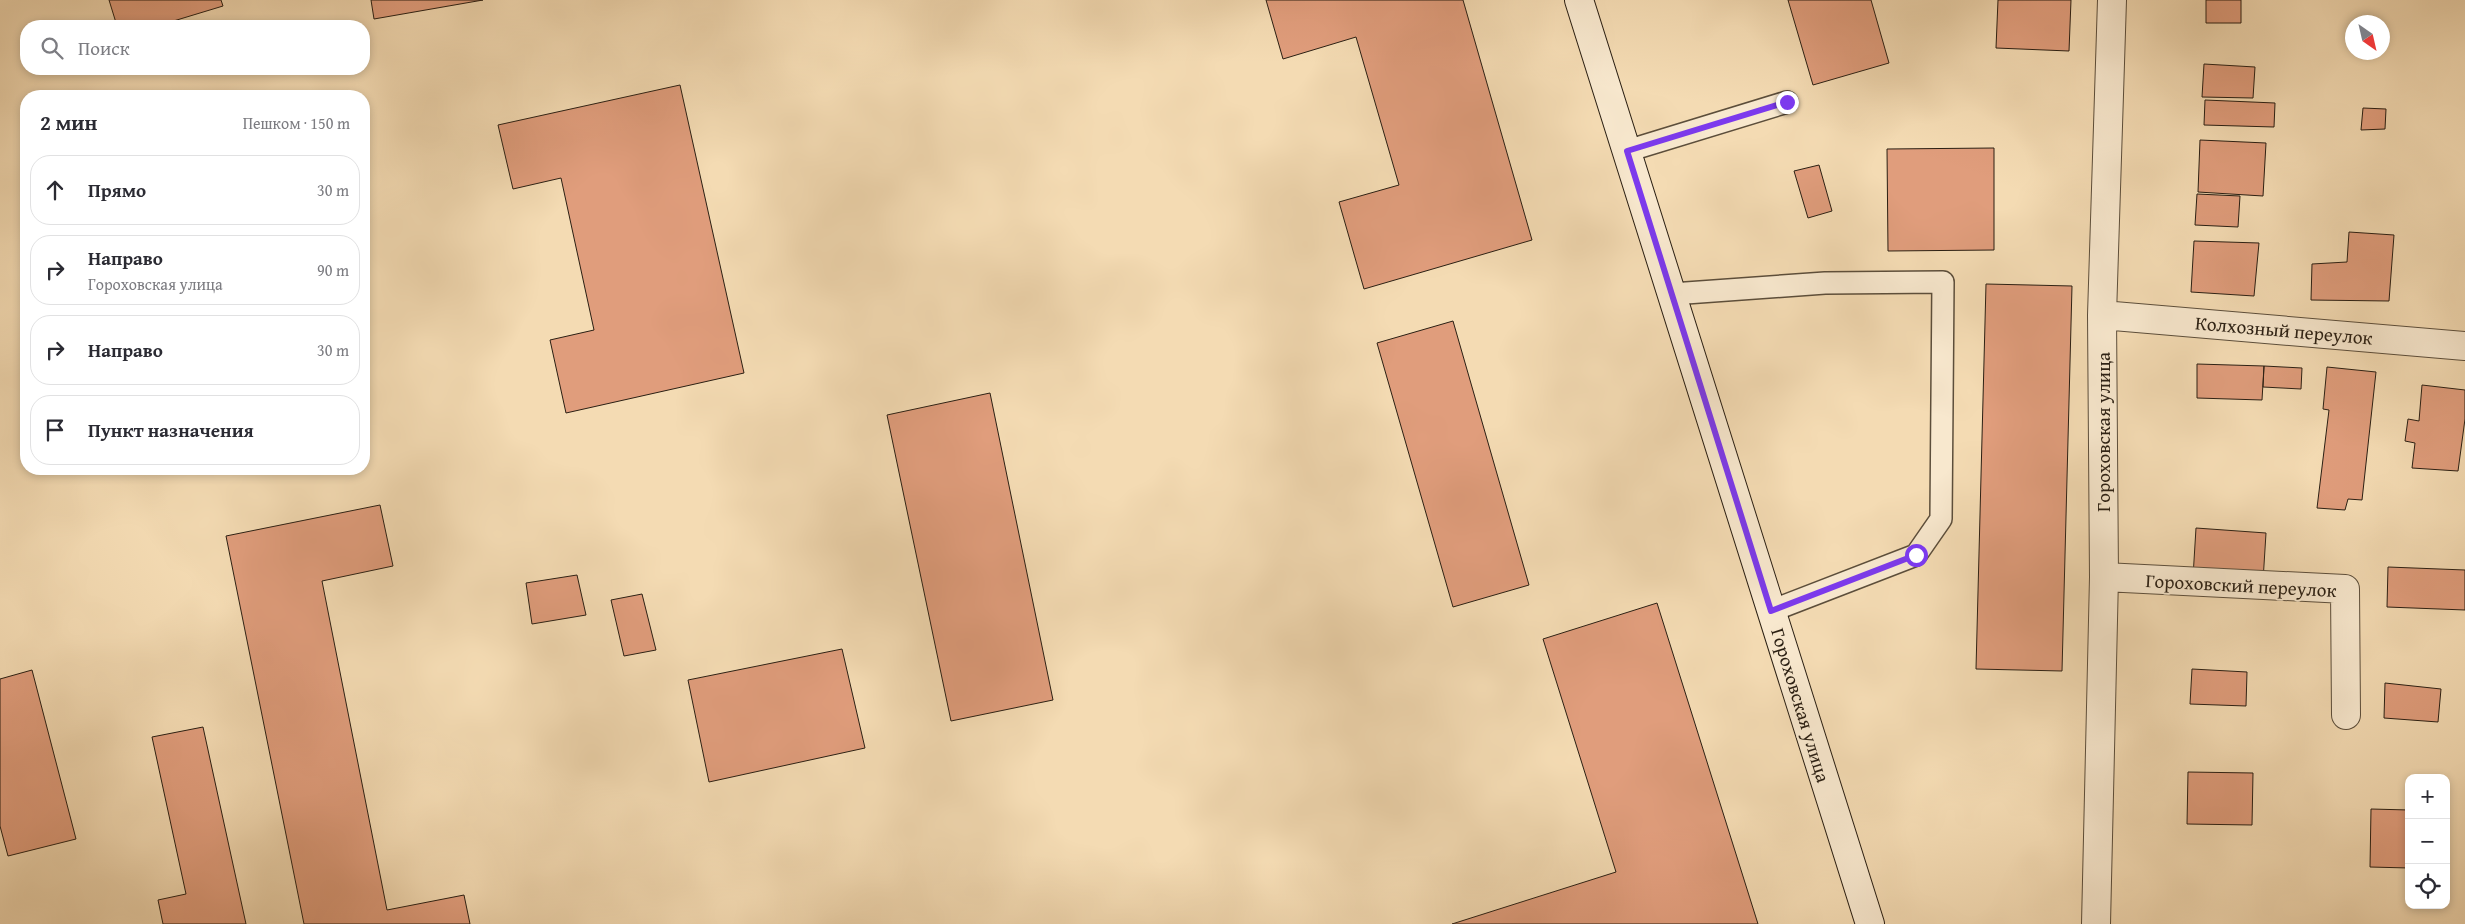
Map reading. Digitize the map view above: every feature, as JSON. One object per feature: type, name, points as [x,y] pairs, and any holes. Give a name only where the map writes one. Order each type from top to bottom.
[{"type":"street","name":"Гороховская улица","points":[[1579,0],[1870,924]]},
{"type":"street","name":"Гороховская улица","points":[[2096,924],[2104,577],[2102,315],[2112,0]]},
{"type":"street","name":"Колхозный переулок","points":[[2102,315],[2465,346]]},
{"type":"street","name":"Гороховский переулок","points":[[2104,577],[2345,589],[2346,715]]},
{"type":"lane","points":[[1627,151],[1787,102]]},
{"type":"lane","points":[[1672,294],[1825,283],[1943,282],[1941,519],[1916,555],[1771,611]]},
{"type":"building","points":[[109,0],[221,0],[223,6],[177,20],[115,20]]},
{"type":"building","points":[[371,0],[483,0],[374,19]]},
{"type":"building","points":[[1266,0],[1463,0],[1532,240],[1364,289],[1339,202],[1399,185],[1356,37],[1283,59]]},
{"type":"building","points":[[1788,0],[1871,0],[1889,63],[1813,85]]},
{"type":"building","points":[[1998,0],[2071,0],[2069,51],[1996,48]]},
{"type":"building","points":[[2206,0],[2241,0],[2241,23],[2206,23]]},
{"type":"building","points":[[2204,64],[2255,67],[2253,98],[2202,97]]},
{"type":"building","points":[[680,85],[744,373],[566,413],[550,340],[594,330],[561,178],[513,189],[498,125]]},
{"type":"building","points":[[2205,100],[2275,103],[2274,127],[2204,125]]},
{"type":"building","points":[[2363,108],[2386,109],[2385,129],[2361,130]]},
{"type":"building","points":[[2200,140],[2266,143],[2263,196],[2198,192]]},
{"type":"building","points":[[1994,148],[1994,250],[1888,251],[1887,149]]},
{"type":"building","points":[[1819,165],[1832,211],[1808,218],[1794,171]]},
{"type":"building","points":[[2197,194],[2240,196],[2238,227],[2195,225]]},
{"type":"building","points":[[2349,232],[2394,235],[2389,301],[2311,300],[2312,264],[2347,262]]},
{"type":"building","points":[[2194,241],[2259,243],[2254,296],[2191,292]]},
{"type":"building","points":[[1986,284],[2072,286],[2062,671],[1976,669]]},
{"type":"building","points":[[1453,321],[1529,585],[1453,607],[1377,343]]},
{"type":"building","points":[[2197,364],[2264,366],[2262,400],[2197,398]]},
{"type":"building","points":[[2264,366],[2302,368],[2301,389],[2263,387]]},
{"type":"building","points":[[2327,367],[2376,372],[2362,500],[2348,499],[2345,510],[2317,508],[2329,410],[2323,409]]},
{"type":"building","points":[[2422,385],[2465,390],[2465,419],[2458,471],[2412,468],[2415,443],[2405,441],[2408,419],[2419,421]]},
{"type":"building","points":[[990,393],[1053,700],[951,721],[887,415]]},
{"type":"building","points":[[380,505],[393,566],[322,581],[387,910],[464,895],[470,924],[304,924],[226,536]]},
{"type":"building","points":[[2196,528],[2266,533],[2263,581],[2193,577]]},
{"type":"building","points":[[2388,567],[2465,570],[2465,610],[2387,607]]},
{"type":"building","points":[[577,575],[586,615],[532,624],[526,583]]},
{"type":"building","points":[[642,594],[656,650],[624,656],[611,600]]},
{"type":"building","points":[[1657,603],[1758,924],[1452,924],[1616,872],[1543,639]]},
{"type":"building","points":[[842,649],[865,748],[709,782],[688,680]]},
{"type":"building","points":[[2192,669],[2247,672],[2246,706],[2190,704]]},
{"type":"building","points":[[32,670],[76,839],[8,856],[0,826],[0,679]]},
{"type":"building","points":[[2385,683],[2441,689],[2438,722],[2384,718]]},
{"type":"building","points":[[203,727],[246,924],[163,924],[158,900],[186,894],[152,737]]},
{"type":"building","points":[[2188,772],[2253,773],[2252,825],[2187,824]]},
{"type":"building","points":[[2371,809],[2405,810],[2405,868],[2370,867]]},
{"type":"route","points":[[1787,102],[1627,151],[1771,611],[1916,555]]}]
